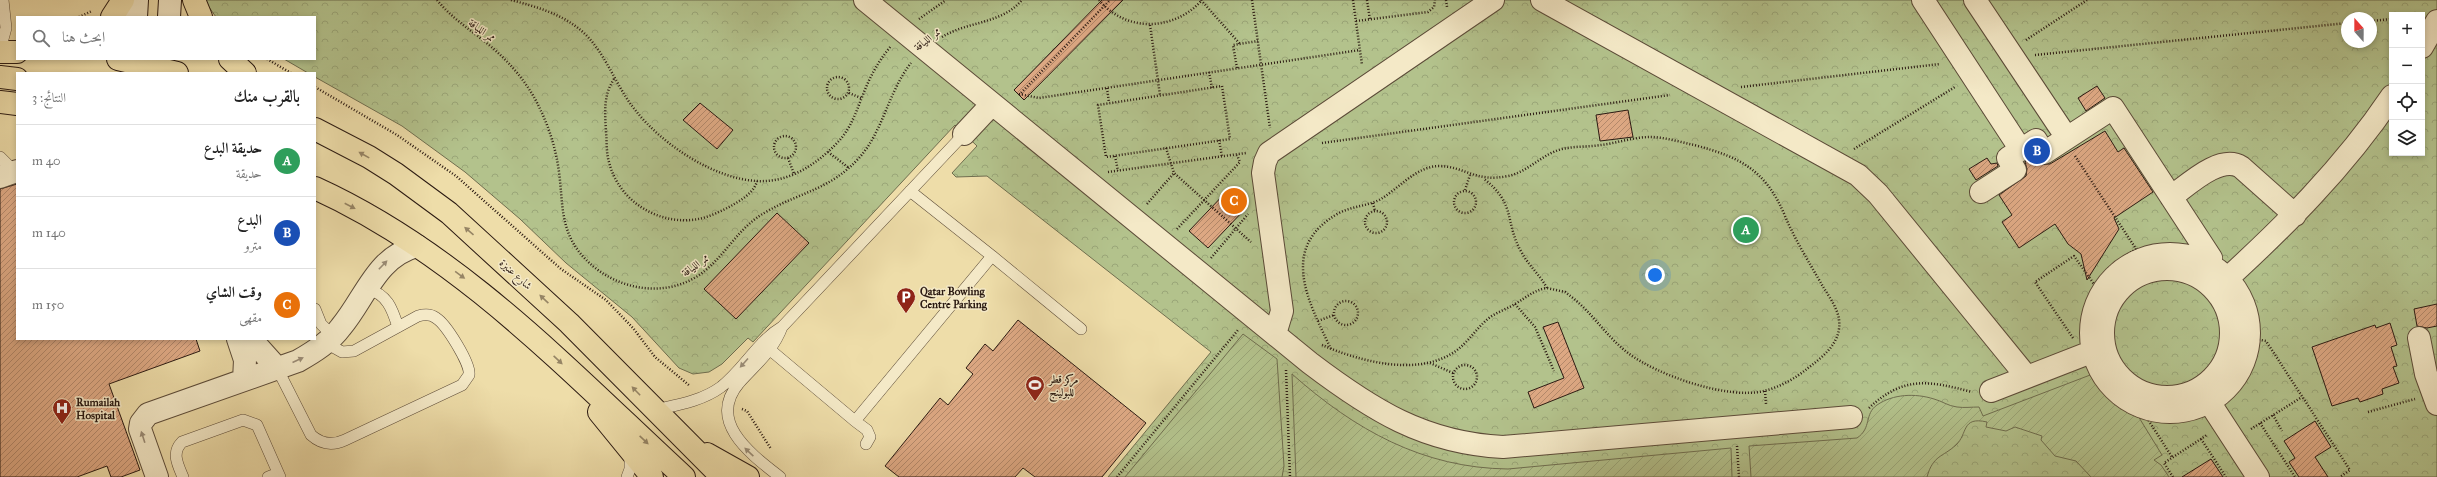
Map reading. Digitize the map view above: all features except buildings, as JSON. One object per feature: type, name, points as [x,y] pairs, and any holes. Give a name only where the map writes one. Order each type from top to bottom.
[{"type":"main road","points":[[102,14],[122,0]]},
{"type":"main road","points":[[194,0],[201,16]]},
{"type":"main road","points":[[0,51],[16,52]]},
{"type":"main road","points":[[231,60],[244,72]]},
{"type":"main road","points":[[128,63],[167,69]]},
{"type":"main road","points":[[0,77],[16,79]]},
{"type":"main road","points":[[0,102],[16,104]]},
{"type":"main road","name":"شارع عنيزة","points":[[316,130],[369,157],[396,174],[449,213],[569,323],[722,477]]},
{"type":"main road","points":[[316,188],[357,209],[416,246],[493,301],[684,477]]},
{"type":"main road","points":[[575,376],[629,451],[652,477]]},
{"type":"main road","name":"شارع عنيزة","points":[[693,449],[720,460],[748,477]]},
{"type":"street","points":[[136,16],[137,0]]},
{"type":"street","points":[[169,16],[170,0]]},
{"type":"street","points":[[865,0],[1337,383],[1392,418],[1413,428],[1457,442],[1480,446],[1527,446],[1851,417]]},
{"type":"street","points":[[1280,338],[1282,311],[1263,173],[1266,157],[1273,149],[1494,0]]},
{"type":"street","points":[[1542,0],[1858,176],[1878,194],[2027,377]]},
{"type":"street","points":[[1923,0],[2021,150]]},
{"type":"street","points":[[1975,0],[2066,139]]},
{"type":"street","points":[[2425,42],[2437,22]]},
{"type":"street","points":[[2221,284],[2295,215],[2352,151],[2389,100]]},
{"type":"street","points":[[964,134],[997,108]]},
{"type":"street","points":[[1981,192],[2015,170],[2008,158],[2036,140],[2044,153],[2113,108],[2211,258],[2207,263]]},
{"type":"street","points":[[2171,197],[2217,165],[2232,163],[2241,166],[2295,215]]},
{"type":"street","points":[[156,476],[142,434],[141,423],[148,414],[298,361],[330,339],[347,320],[379,270],[390,258],[398,252],[416,246]]},
{"type":"street","points":[[2170,254],[2195,258],[2207,263],[2221,284],[2229,314],[2231,338],[2229,350],[2218,372],[2198,408],[2171,413],[2145,409],[2132,404],[2111,387],[2103,377],[2094,351],[2090,328],[2098,290],[2124,270],[2146,258],[2170,254]]},
{"type":"street","points":[[2094,351],[2111,364],[2122,379],[2142,392],[2166,397],[2205,395],[2230,386],[2238,375],[2248,351],[2250,338],[2248,318],[2242,300],[2221,284],[2176,270],[2124,270]]},
{"type":"street","points":[[1991,391],[2094,351],[2107,310],[2117,294],[2124,270]]},
{"type":"street","points":[[2419,338],[2435,399]]},
{"type":"street","points":[[238,340],[245,360],[244,380]]},
{"type":"street","points":[[252,340],[277,368]]},
{"type":"street","points":[[2205,395],[2258,477]]},
{"type":"lane","points":[[0,51],[6,28],[3,0]]},
{"type":"lane","points":[[780,477],[740,444],[731,426],[729,406],[738,385],[766,346],[782,327],[964,134]]},
{"type":"lane","points":[[910,191],[1081,329]]},
{"type":"lane","points":[[855,421],[992,256]]},
{"type":"lane","points":[[367,289],[386,299],[398,327]]},
{"type":"lane","points":[[277,368],[311,435],[323,443],[338,444],[462,385],[468,379],[470,371],[467,363],[439,320],[424,314],[354,351],[342,352],[330,339],[321,324],[316,312]]},
{"type":"lane","points":[[654,410],[706,396],[729,380],[766,346]]},
{"type":"lane","points":[[766,346],[869,433],[869,441],[866,444]]},
{"type":"lane","points":[[183,477],[176,457],[178,446],[182,442],[243,420],[253,422],[260,430],[276,476]]},
{"type":"lane","points":[[627,477],[630,469],[629,451]]},
{"type":"path","name":"ممر اللياقة","points":[[437,0],[457,22],[496,51],[531,92],[540,109],[553,143],[560,174],[562,214],[572,240],[589,263],[600,272],[625,284],[651,289],[663,288],[691,280],[714,263],[738,233],[750,222],[766,211],[826,185],[849,168],[875,136],[898,83],[915,59],[926,49],[960,28],[999,17],[1022,0]]},
{"type":"path","points":[[511,0],[543,9],[572,23],[596,47],[614,79],[636,112],[655,131],[680,151],[715,170],[757,181],[776,179],[794,174],[807,168],[828,152],[847,131],[879,62],[904,32],[946,0]]},
{"type":"path","points":[[1099,0],[1104,6],[1124,19],[1150,24],[1178,18],[1202,0],[1240,44]]},
{"type":"path","points":[[997,108],[1019,94],[1110,0]]},
{"type":"path","points":[[1080,176],[1273,149],[1252,0]]},
{"type":"path","points":[[1353,0],[1366,86]]},
{"type":"path","points":[[1367,0],[1370,20]]},
{"type":"path","points":[[1356,21],[1428,12],[1434,7],[1435,0]]},
{"type":"path","points":[[87,16],[102,14]]},
{"type":"path","points":[[2377,20],[2389,19]]},
{"type":"path","points":[[1150,24],[1160,96]]},
{"type":"path","points":[[2017,63],[2030,55],[2341,24]]},
{"type":"path","points":[[1237,68],[1233,45],[1258,41]]},
{"type":"path","points":[[1019,94],[1039,98],[1360,50]]},
{"type":"path","points":[[269,60],[289,72]]},
{"type":"path","points":[[1736,87],[1963,61]]},
{"type":"path","points":[[1209,72],[1212,88]]},
{"type":"path","points":[[835,77],[845,79],[848,83],[849,93],[841,99],[832,97],[827,89],[828,84],[835,77]]},
{"type":"path","points":[[614,79],[607,91],[605,103],[609,162],[620,187],[639,206],[664,218],[692,220],[718,213],[734,204],[750,193],[757,181]]},
{"type":"path","points":[[1222,86],[1230,139],[1106,158],[1098,105],[1212,88],[1222,86]]},
{"type":"path","points":[[316,88],[397,135],[456,176],[561,270],[606,300],[620,314],[666,368],[706,396]]},
{"type":"path","points":[[1107,88],[1109,103]]},
{"type":"path","points":[[849,93],[861,98]]},
{"type":"path","points":[[1320,143],[1673,95]]},
{"type":"path","points":[[782,136],[792,138],[795,142],[795,152],[788,158],[783,158],[775,152],[774,142],[782,136]]},
{"type":"path","points":[[1318,343],[1331,349],[1372,360],[1408,364],[1429,363],[1452,354],[1462,346],[1489,318],[1530,293],[1548,288],[1566,292],[1620,346],[1647,365],[1682,380],[1729,391],[1765,391],[1792,379],[1816,363],[1832,347],[1839,327],[1834,306],[1794,234],[1771,187],[1755,170],[1735,158],[1682,142],[1648,137],[1606,145],[1562,149],[1538,159],[1512,176],[1484,178],[1470,175],[1448,167],[1431,167],[1417,173],[1373,203],[1338,214],[1316,232],[1307,245],[1303,259],[1304,286],[1331,349]]},
{"type":"path","points":[[2066,139],[2136,249],[2124,270],[2098,290],[2074,256],[2035,282],[2094,351]]},
{"type":"path","points":[[1219,140],[1222,156]]},
{"type":"path","points":[[1166,148],[1174,173],[1204,200],[1257,245],[1273,244]]},
{"type":"path","points":[[828,152],[849,168]]},
{"type":"path","points":[[1164,244],[1240,162],[1237,154]]},
{"type":"path","points":[[1115,156],[1118,171]]},
{"type":"path","points":[[788,158],[794,174]]},
{"type":"path","points":[[1134,219],[1174,173]]},
{"type":"path","points":[[1465,190],[1470,191],[1476,198],[1476,207],[1468,213],[1459,211],[1454,204],[1457,195],[1465,190],[1470,175]]},
{"type":"path","points":[[1484,178],[1502,195],[1509,210],[1516,242],[1528,264],[1548,288]]},
{"type":"path","points":[[1373,203],[1376,211],[1384,214],[1387,223],[1383,231],[1374,234],[1370,232],[1365,224],[1367,215],[1376,211]]},
{"type":"path","points":[[1199,272],[1249,213]]},
{"type":"path","points":[[1344,302],[1353,303],[1358,312],[1356,320],[1348,325],[1339,323],[1334,315],[1337,306],[1344,302]]},
{"type":"path","points":[[1514,304],[1535,327],[1554,372]]},
{"type":"path","points":[[1117,477],[1251,314]]},
{"type":"path","points":[[1318,321],[1334,315]]},
{"type":"path","points":[[1280,338],[1290,477]]},
{"type":"path","points":[[2250,338],[2266,341],[2350,470],[2340,477]]},
{"type":"path","points":[[1429,363],[1453,373]]},
{"type":"path","points":[[1460,366],[1470,366],[1476,373],[1475,383],[1467,389],[1462,389],[1454,383],[1453,373],[1460,366]]},
{"type":"path","points":[[1851,417],[1862,414],[1896,390],[1916,384],[1938,383],[1974,392],[1991,391]]},
{"type":"path","points":[[2173,477],[2164,463],[2201,439],[2260,423],[2302,397]]},
{"type":"path","points":[[2368,412],[2435,399]]},
{"type":"path","points":[[729,406],[747,411],[774,452]]},
{"type":"path","points":[[2145,409],[2147,418],[2172,457]]},
{"type":"path","points":[[2273,415],[2282,431]]},
{"type":"path","points":[[2260,423],[2295,477]]},
{"type":"path","points":[[1736,427],[1739,477]]},
{"type":"path","points":[[2201,439],[2226,477]]},
{"type":"path","points":[[1287,477],[1290,472]]},
{"type":"green space","points":[[204,0],[2437,0],[2437,477],[1108,477],[1211,352],[987,176],[956,177],[952,173],[977,146],[955,125],[753,342],[748,338],[722,364],[709,372],[693,374],[679,368],[632,317],[566,263],[520,219],[465,172],[402,126],[316,78],[316,72],[306,72],[286,60],[316,60],[316,16],[215,16]]},
{"type":"green space","points":[[1243,334],[1277,359],[1284,466],[1282,477],[1125,477]]},
{"type":"green space","points":[[2098,372],[2100,381],[2106,390],[2135,411],[2162,455],[2154,460],[2161,465],[2169,477],[2091,477],[2076,461],[2055,456],[2041,440],[2042,436],[2015,427],[2006,431],[1986,427],[1987,422],[1979,421],[1969,424],[1966,427],[1960,441],[1935,460],[1927,477],[1751,477],[1749,446],[1857,438],[1865,430],[1870,413],[1883,401],[1912,395],[1927,397],[1948,405],[1979,407],[1983,416]]},
{"type":"green space","points":[[1292,374],[1340,412],[1366,428],[1392,442],[1447,462],[1477,467],[1508,469],[1731,448],[1732,477],[1296,477]]},
{"type":"place","name":"البدع","points":[[2037,151]]},
{"type":"place","name":"وقت الشاي","points":[[1234,201]]},
{"type":"place","name":"حديقة البدع","points":[[1746,230]]},
{"type":"place","name":"Qatar Bowling Centre Parking","points":[[906,314]]},
{"type":"place","name":"مركز قطر للبولينج","points":[[1035,402]]},
{"type":"place","name":"Rumailah Hospital","points":[[62,425]]}]
